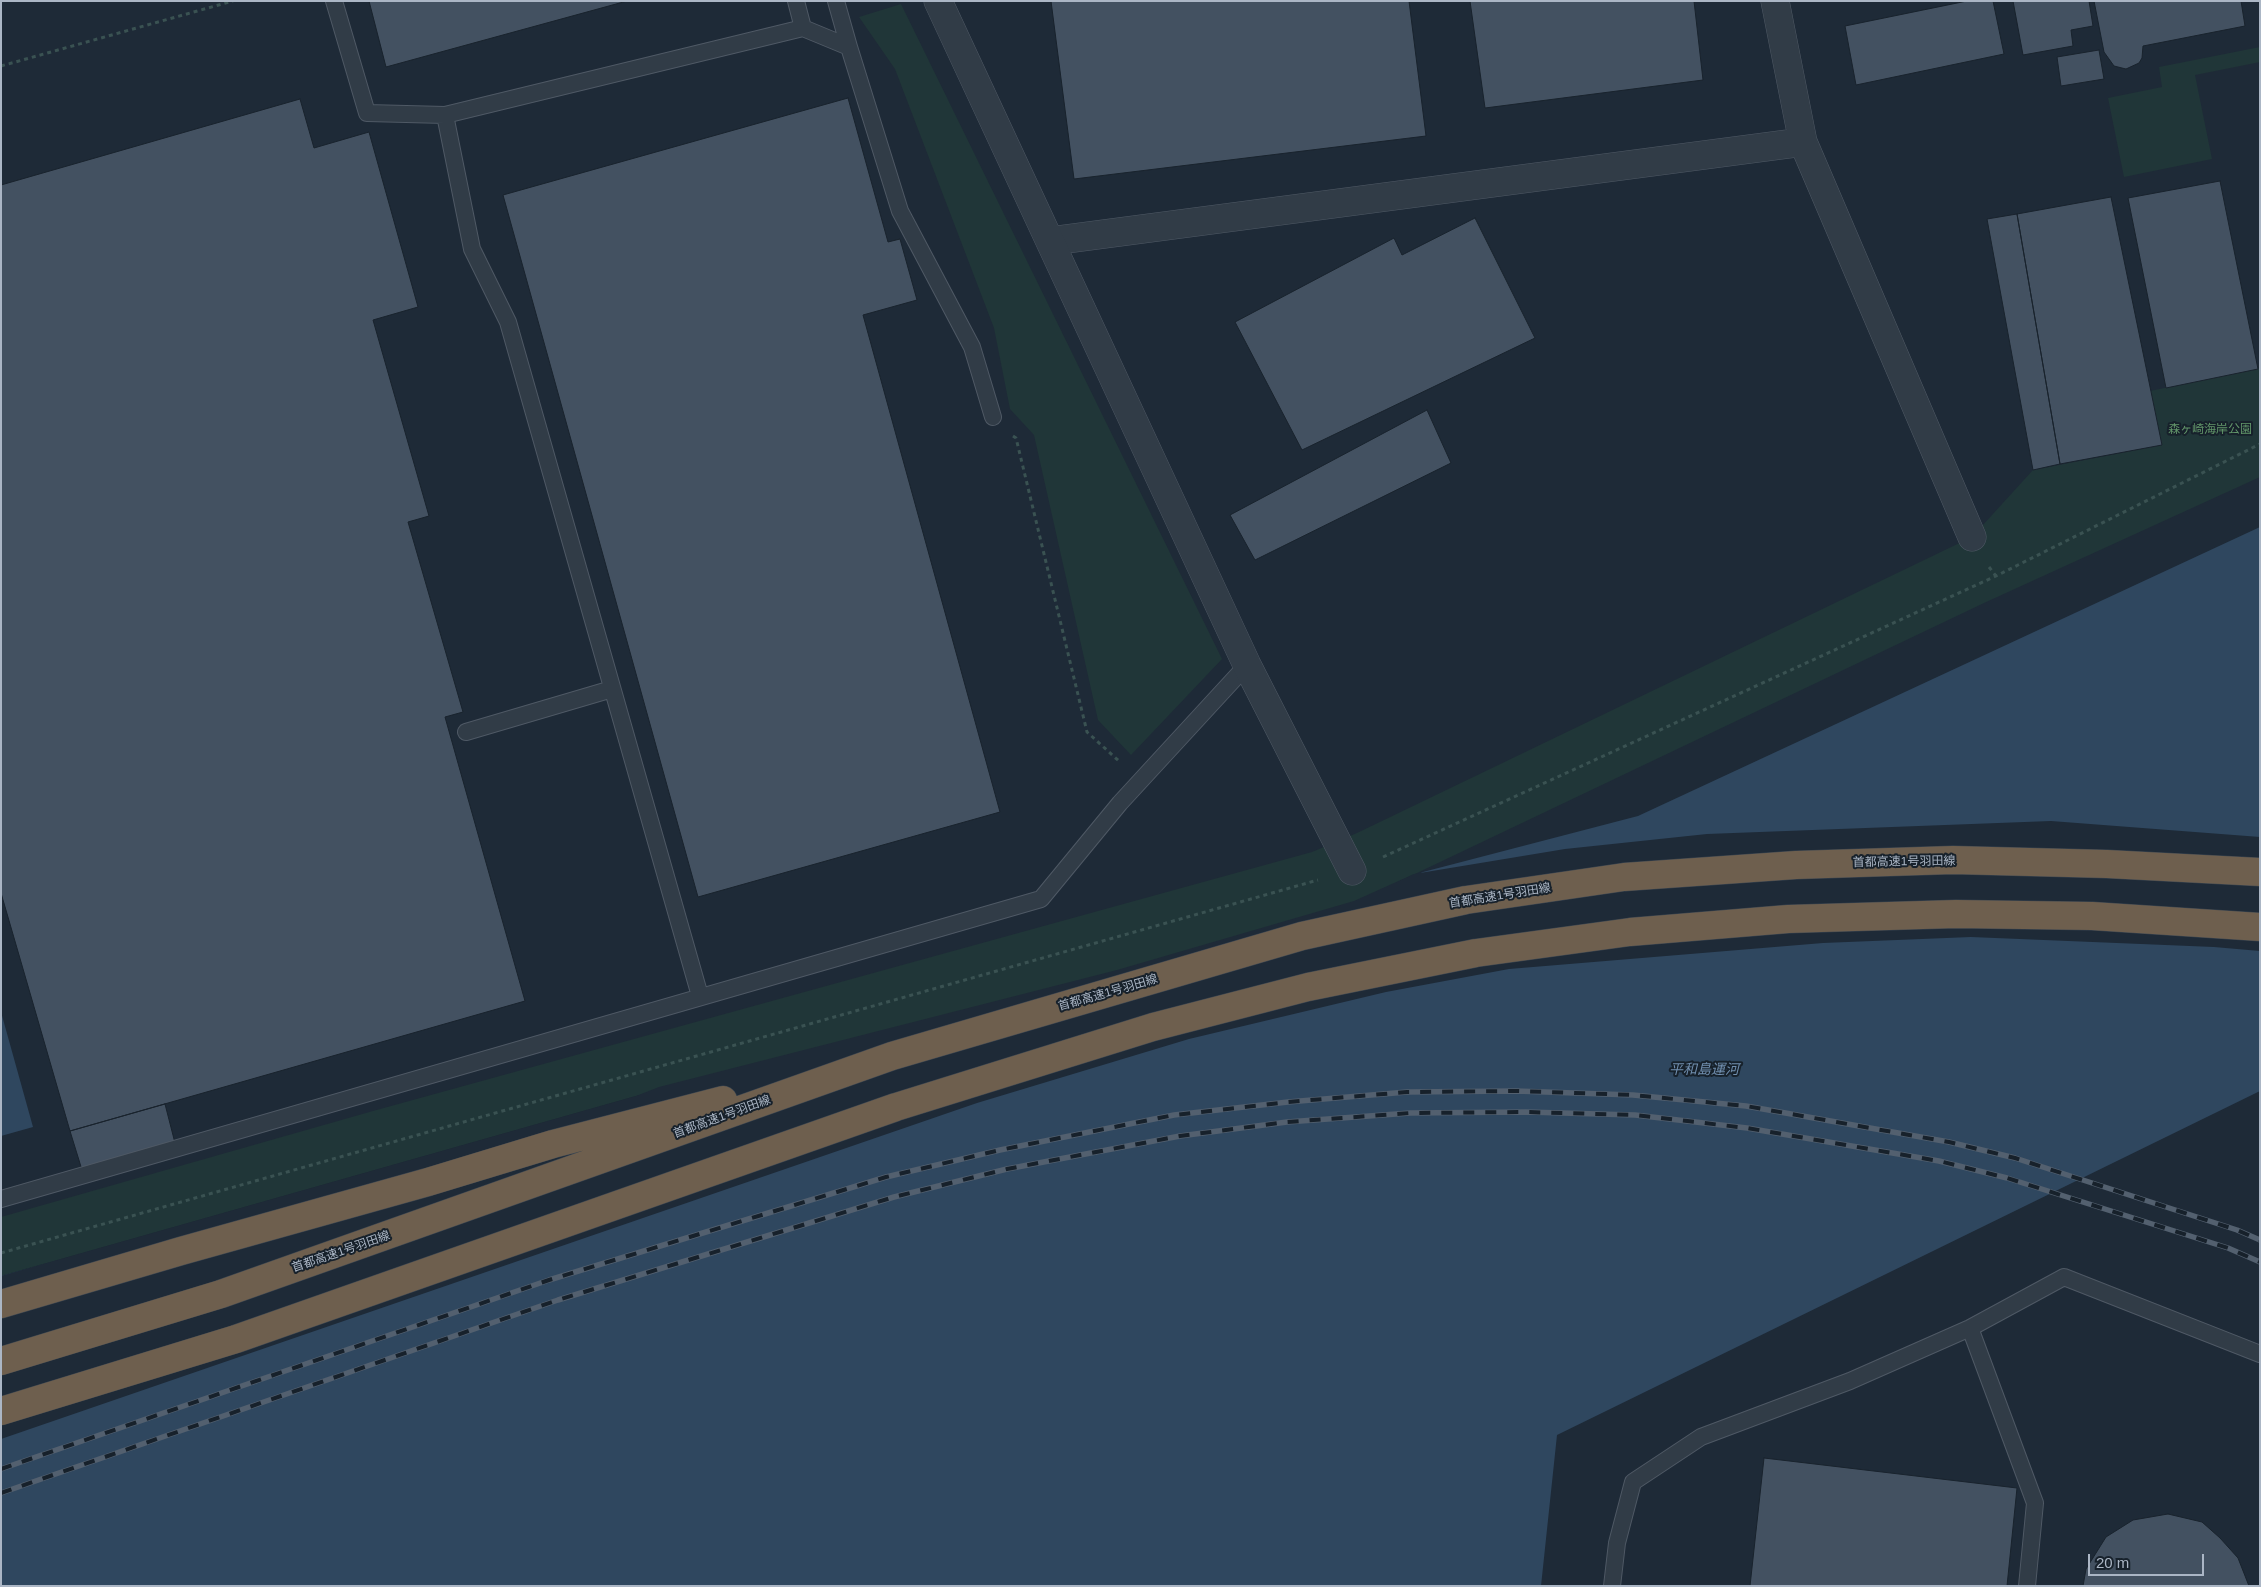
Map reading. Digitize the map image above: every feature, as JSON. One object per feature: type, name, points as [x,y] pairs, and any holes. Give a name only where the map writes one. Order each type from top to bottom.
[{"type":"highway","name":"首都高速1号羽田線","points":[[1,1361],[221,1294],[892,1056],[1302,936],[1466,900],[1624,877],[1796,865],[1953,860],[2107,864],[2260,872]]},
{"type":"highway","points":[[1,1411],[236,1339],[896,1107],[1154,1027],[1308,987],[1505,949],[1630,932],[1788,919],[1975,914],[2092,916],[2260,927]]},
{"type":"highway","points":[[1,1304],[181,1251],[428,1182],[553,1144],[892,1056]]},
{"type":"street","points":[[938,1],[1247,665],[1352,871]]},
{"type":"street","points":[[1775,1],[1803,142],[1972,537]]},
{"type":"street","points":[[1051,241],[1803,142]]},
{"type":"lane","points":[[334,1],[367,113],[445,115],[803,28],[849,47]]},
{"type":"lane","points":[[796,1],[803,28]]},
{"type":"lane","points":[[836,1],[900,211],[972,348],[993,416]]},
{"type":"lane","points":[[445,115],[472,249],[508,322],[700,996]]},
{"type":"lane","points":[[1,1199],[1041,899],[1141,781],[1247,665]]},
{"type":"lane","points":[[466,732],[612,689]]},
{"type":"lane","points":[[1612,1586],[1617,1544],[1633,1482],[1701,1437],[1850,1381],[1970,1328],[2064,1278],[2260,1354]]},
{"type":"lane","points":[[1970,1328],[2035,1503],[2027,1586]]},
{"type":"path","points":[[1,66],[233,1]]},
{"type":"path","points":[[993,416],[1016,438],[1087,732],[1141,781]]},
{"type":"path","points":[[1,1253],[1352,871],[1996,576],[2260,444]]},
{"type":"green space","points":[[901,4],[1222,659],[1131,755],[1098,720],[1034,435],[1010,409],[994,328],[895,69],[859,17]]},
{"type":"green space","points":[[2260,47],[2260,62],[2195,75],[2212,159],[2124,177],[2108,98],[2162,87],[2159,67]]},
{"type":"green space","name":"森ヶ崎海岸公園","points":[[2260,368],[2260,477],[1984,603],[1354,903],[1118,973],[636,1096],[1,1276],[1,1217],[373,1111],[1312,852],[1357,833],[1972,537],[2033,470],[2162,445],[2150,391]]},
{"type":"water","name":"平和島運河","points":[[2260,527],[2260,1091],[1557,1435],[1541,1586],[1,1586],[1,1276],[1118,973],[1354,903],[1423,872],[1638,816]]},
{"type":"water","points":[[1,1012],[33,1127],[1,1136]]},
{"type":"pier","points":[[2051,821],[2260,837],[2260,951],[2214,947],[1971,937],[1823,943],[1509,969],[1386,992],[1189,1039],[977,1103],[1,1439],[1,1276],[636,1096],[659,1087],[1117,970],[1354,901],[1414,874],[1565,849],[1707,834]]},
{"type":"building","points":[[369,1],[627,1],[386,67]]},
{"type":"building","points":[[1051,1],[1409,1],[1426,136],[1074,179]]},
{"type":"building","points":[[1470,1],[1694,1],[1703,80],[1485,108]]},
{"type":"building","points":[[1967,1],[1993,1],[2004,54],[1856,85],[1845,26]]},
{"type":"building","points":[[2013,1],[2089,1],[2093,26],[2071,30],[2073,46],[2023,55]]},
{"type":"building","points":[[2094,1],[2241,1],[2245,26],[2143,46],[2142,58],[2139,63],[2126,69],[2114,66],[2104,52]]},
{"type":"building","points":[[2099,50],[2104,79],[2061,86],[2057,57]]},
{"type":"building","points":[[848,98],[888,242],[900,239],[917,300],[863,315],[1000,812],[698,897],[503,195]]},
{"type":"building","points":[[300,99],[314,148],[369,132],[418,307],[373,320],[429,516],[408,522],[463,712],[445,717],[525,1001],[70,1131],[1,893],[1,185]]},
{"type":"building","points":[[2220,181],[2258,369],[2166,388],[2128,198]]},
{"type":"building","points":[[2111,197],[2162,445],[2060,464],[2017,214]]},
{"type":"building","points":[[2017,214],[2060,464],[2033,470],[1987,219]]},
{"type":"building","points":[[1475,218],[1535,338],[1302,450],[1235,322],[1394,238],[1402,255]]},
{"type":"building","points":[[1427,410],[1451,463],[1255,560],[1230,515]]},
{"type":"building","points":[[165,1104],[175,1143],[82,1170],[70,1131]]},
{"type":"building","points":[[1764,1458],[2017,1488],[2007,1586],[1750,1586]]},
{"type":"building","points":[[2168,1514],[2202,1522],[2220,1538],[2238,1558],[2249,1586],[2083,1586],[2086,1569],[2106,1537],[2133,1520]]},
{"type":"railway","points":[[1,1469],[549,1280],[886,1177],[1000,1150],[1174,1115],[1288,1102],[1407,1092],[1516,1091],[1633,1095],[1746,1106],[1949,1142],[2015,1158],[2237,1230],[2260,1240]]},
{"type":"railway","points":[[1,1493],[558,1300],[894,1197],[1007,1169],[1180,1136],[1287,1122],[1410,1113],[1526,1112],[1635,1115],[1747,1128],[1939,1161],[2007,1178],[2228,1248],[2260,1262]]}]
